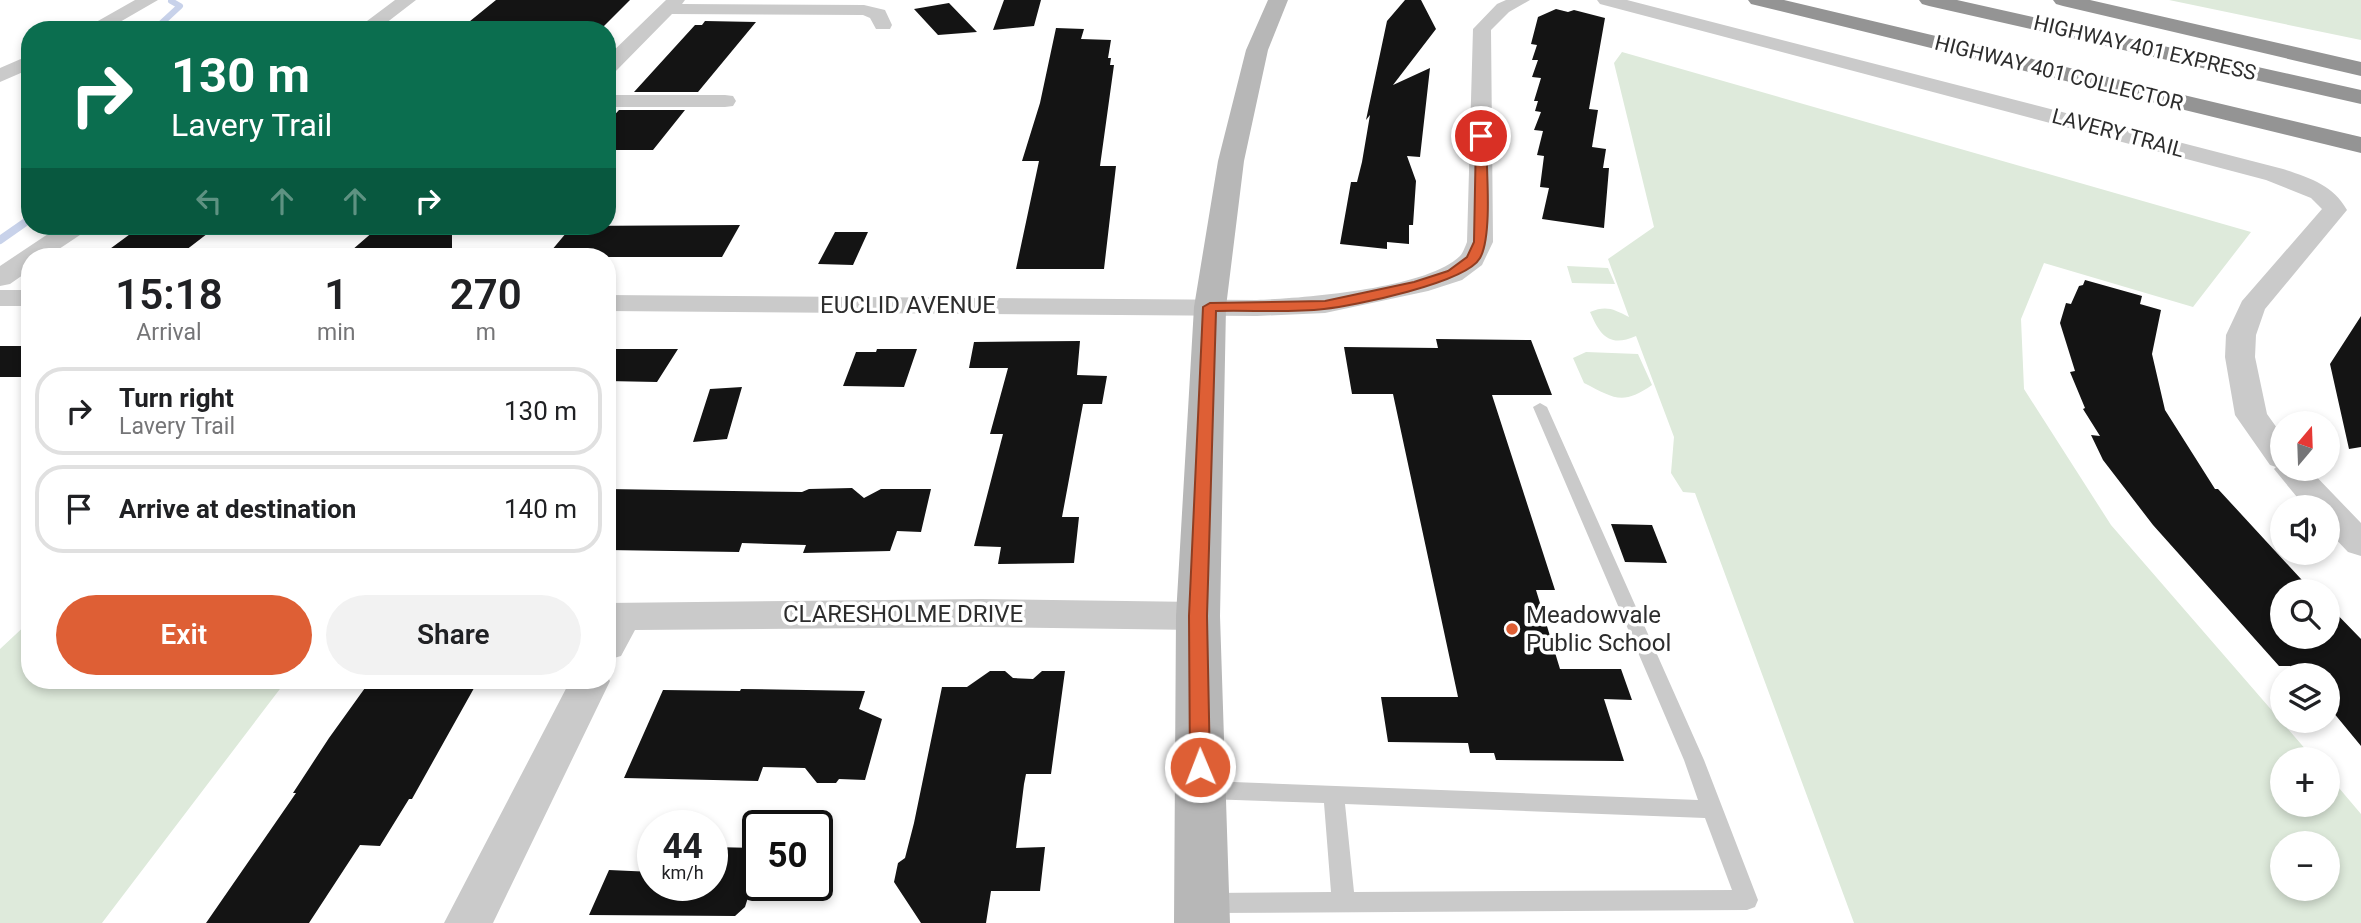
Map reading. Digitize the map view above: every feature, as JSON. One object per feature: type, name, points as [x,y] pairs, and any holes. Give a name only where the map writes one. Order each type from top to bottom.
[{"type":"highway","name":"HIGHWAY 401 COLLECTOR","points":[[1758,0],[2361,145]]},
{"type":"highway","name":"HIGHWAY 401 EXPRESS","points":[[1930,0],[2361,97]]},
{"type":"highway","points":[[2018,0],[2361,75]]},
{"type":"highway","points":[[2063,0],[2361,69]]},
{"type":"highway","name":"HIGHWAY 401 EXPRESS","points":[[1906,12],[2361,118]]},
{"type":"main road","points":[[1202,913],[1198,616],[1210,307],[1231,161],[1257,50],[1278,0]]},
{"type":"main road","points":[[1252,13],[1257,50]]},
{"type":"street","points":[[108,21],[149,0]]},
{"type":"street","points":[[377,21],[407,0]]},
{"type":"street","points":[[1210,307],[1325,305],[1418,285],[1452,274],[1473,259],[1480,242],[1482,29],[1503,8],[1521,0]]},
{"type":"street","name":"LAVERY TRAIL","points":[[1606,0],[2160,144],[2286,178],[2320,192],[2333,202],[2335,210],[2252,307],[2241,335],[2240,357],[2251,415],[2270,441]]},
{"type":"street","points":[[616,60],[671,4],[864,10],[878,14],[883,24]]},
{"type":"street","points":[[0,76],[21,66]]},
{"type":"street","points":[[616,101],[725,101]]},
{"type":"street","points":[[44,248],[63,235]]},
{"type":"street","points":[[0,278],[21,263]]},
{"type":"street","points":[[0,298],[21,298]]},
{"type":"street","name":"EUCLID AVENUE","points":[[616,303],[1210,307]]},
{"type":"street","points":[[2302,481],[2314,495]]},
{"type":"street","points":[[2340,523],[2361,544]]},
{"type":"street","name":"CLARESHOLME DRIVE","points":[[616,627],[897,613],[1198,616]]},
{"type":"street","points":[[468,923],[586,689]]},
{"type":"lane","points":[[1202,913],[1343,901],[1747,900],[1694,760],[1540,407]]},
{"type":"lane","points":[[1200,790],[1712,809]]},
{"type":"lane","points":[[1334,794],[1343,901]]},
{"type":"green space","points":[[2169,0],[2361,0],[2361,40]]},
{"type":"green space","points":[[1622,52],[2251,232],[2193,307],[2044,263],[2021,319],[2024,389],[2111,525],[2270,708],[2270,733],[2291,733],[2304,747],[2270,747],[2270,817],[2340,817],[2340,789],[2361,814],[2361,923],[1854,923],[1695,493],[1683,492],[1671,473],[1674,437],[1636,336],[1619,341],[1612,340],[1602,333],[1590,312],[1610,309],[1629,317],[1608,259],[1654,227],[1614,63]]},
{"type":"green space","points":[[1567,266],[1608,268],[1615,284],[1572,283]]},
{"type":"green space","points":[[1586,352],[1638,354],[1652,385],[1633,396],[1618,398],[1584,383],[1573,358]]},
{"type":"green space","points":[[21,629],[21,689],[280,689],[102,923],[0,923],[0,649]]},
{"type":"building","points":[[496,0],[630,0],[609,21],[470,21]]},
{"type":"building","points":[[1004,0],[1041,0],[1034,26],[993,30]]},
{"type":"building","points":[[1405,0],[1421,0],[1436,29],[1393,85],[1430,68],[1420,157],[1407,156],[1416,181],[1409,244],[1387,242],[1387,249],[1340,244],[1351,182],[1357,182],[1362,162],[1370,115],[1366,120],[1387,21]]},
{"type":"building","points":[[949,3],[977,32],[938,35],[914,9]]},
{"type":"building","points":[[1556,9],[1568,12],[1574,10],[1605,18],[1589,109],[1598,110],[1592,147],[1606,149],[1603,168],[1609,168],[1604,228],[1542,219],[1549,188],[1540,187],[1544,156],[1537,155],[1543,131],[1534,130],[1541,112],[1535,111],[1538,101],[1534,101],[1541,78],[1532,77],[1538,60],[1532,60],[1537,45],[1531,44],[1538,17]]},
{"type":"building","points":[[705,21],[756,22],[698,92],[634,92],[695,25],[702,25]]},
{"type":"building","points":[[1056,28],[1084,29],[1081,39],[1111,40],[1108,58],[1111,58],[1110,65],[1114,65],[1100,166],[1116,166],[1104,269],[1016,269],[1039,161],[1022,161],[1040,103]]},
{"type":"building","points":[[619,110],[685,110],[653,150],[616,150],[616,113]]},
{"type":"building","points":[[740,225],[722,257],[616,257],[616,248],[554,248],[564,235],[616,235],[616,226]]},
{"type":"building","points":[[835,232],[868,232],[853,265],[818,264]]},
{"type":"building","points":[[129,235],[206,235],[189,248],[111,248]]},
{"type":"building","points":[[369,235],[452,235],[452,248],[354,248]]},
{"type":"building","points":[[2085,280],[2142,296],[2140,304],[2161,310],[2152,354],[2165,410],[2215,489],[2218,489],[2270,545],[2270,565],[2288,565],[2301,579],[2270,579],[2270,649],[2340,649],[2340,617],[2361,639],[2361,746],[2340,721],[2340,663],[2276,663],[2153,525],[2103,460],[2091,435],[2100,436],[2083,409],[2085,408],[2070,372],[2075,371],[2060,323],[2066,303],[2071,304],[2079,286],[2083,285]]},
{"type":"building","points":[[2361,316],[2361,447],[2349,449],[2330,364]]},
{"type":"building","points":[[1436,339],[1531,340],[1552,395],[1492,395],[1555,590],[1536,590],[1560,669],[1621,669],[1632,700],[1604,699],[1624,761],[1496,760],[1494,753],[1470,753],[1468,743],[1388,742],[1381,697],[1458,697],[1393,394],[1352,394],[1344,347],[1438,348]]},
{"type":"building","points":[[1080,341],[1077,375],[1107,376],[1102,404],[1083,404],[1062,517],[1079,517],[1074,563],[998,564],[1001,547],[974,546],[1003,434],[990,434],[1008,368],[969,368],[974,342]]},
{"type":"building","points":[[0,346],[21,346],[21,377],[0,377]]},
{"type":"building","points":[[616,349],[678,349],[657,382],[616,381]]},
{"type":"building","points":[[877,349],[917,349],[904,387],[843,386],[856,352],[876,352]]},
{"type":"building","points":[[742,387],[727,439],[693,442],[710,389]]},
{"type":"building","points":[[852,488],[864,498],[881,489],[931,489],[921,532],[897,531],[890,551],[803,553],[806,545],[742,543],[739,552],[616,550],[616,489],[802,492],[809,489]]},
{"type":"building","points":[[1611,524],[1652,525],[1667,563],[1625,562]]},
{"type":"building","points":[[990,671],[1005,671],[1013,678],[1033,679],[1042,671],[1065,671],[1051,774],[1026,774],[1016,848],[1045,847],[1040,891],[991,891],[986,923],[921,923],[894,882],[898,863],[905,858],[914,823],[942,687],[967,687]]},
{"type":"building","points":[[364,689],[474,689],[412,799],[409,799],[380,846],[360,845],[309,923],[206,923],[296,793],[293,793]]},
{"type":"building","points":[[663,690],[865,691],[859,709],[882,719],[865,780],[839,779],[836,783],[817,783],[805,768],[763,767],[758,781],[624,778]]},
{"type":"building","points":[[728,847],[742,848],[742,901],[747,901],[745,907],[735,916],[589,915],[609,870],[637,871],[637,901],[728,901]]},
{"type":"waterway","points":[[164,21],[180,6],[171,1]]},
{"type":"waterway","points":[[0,240],[21,225]]},
{"type":"place","name":"Meadowvale Public School","points":[[1512,629]]},
{"type":"route","points":[[1200,767],[1198,616],[1210,307],[1325,305],[1418,285],[1452,274],[1473,259],[1480,242],[1481,136]]}]
